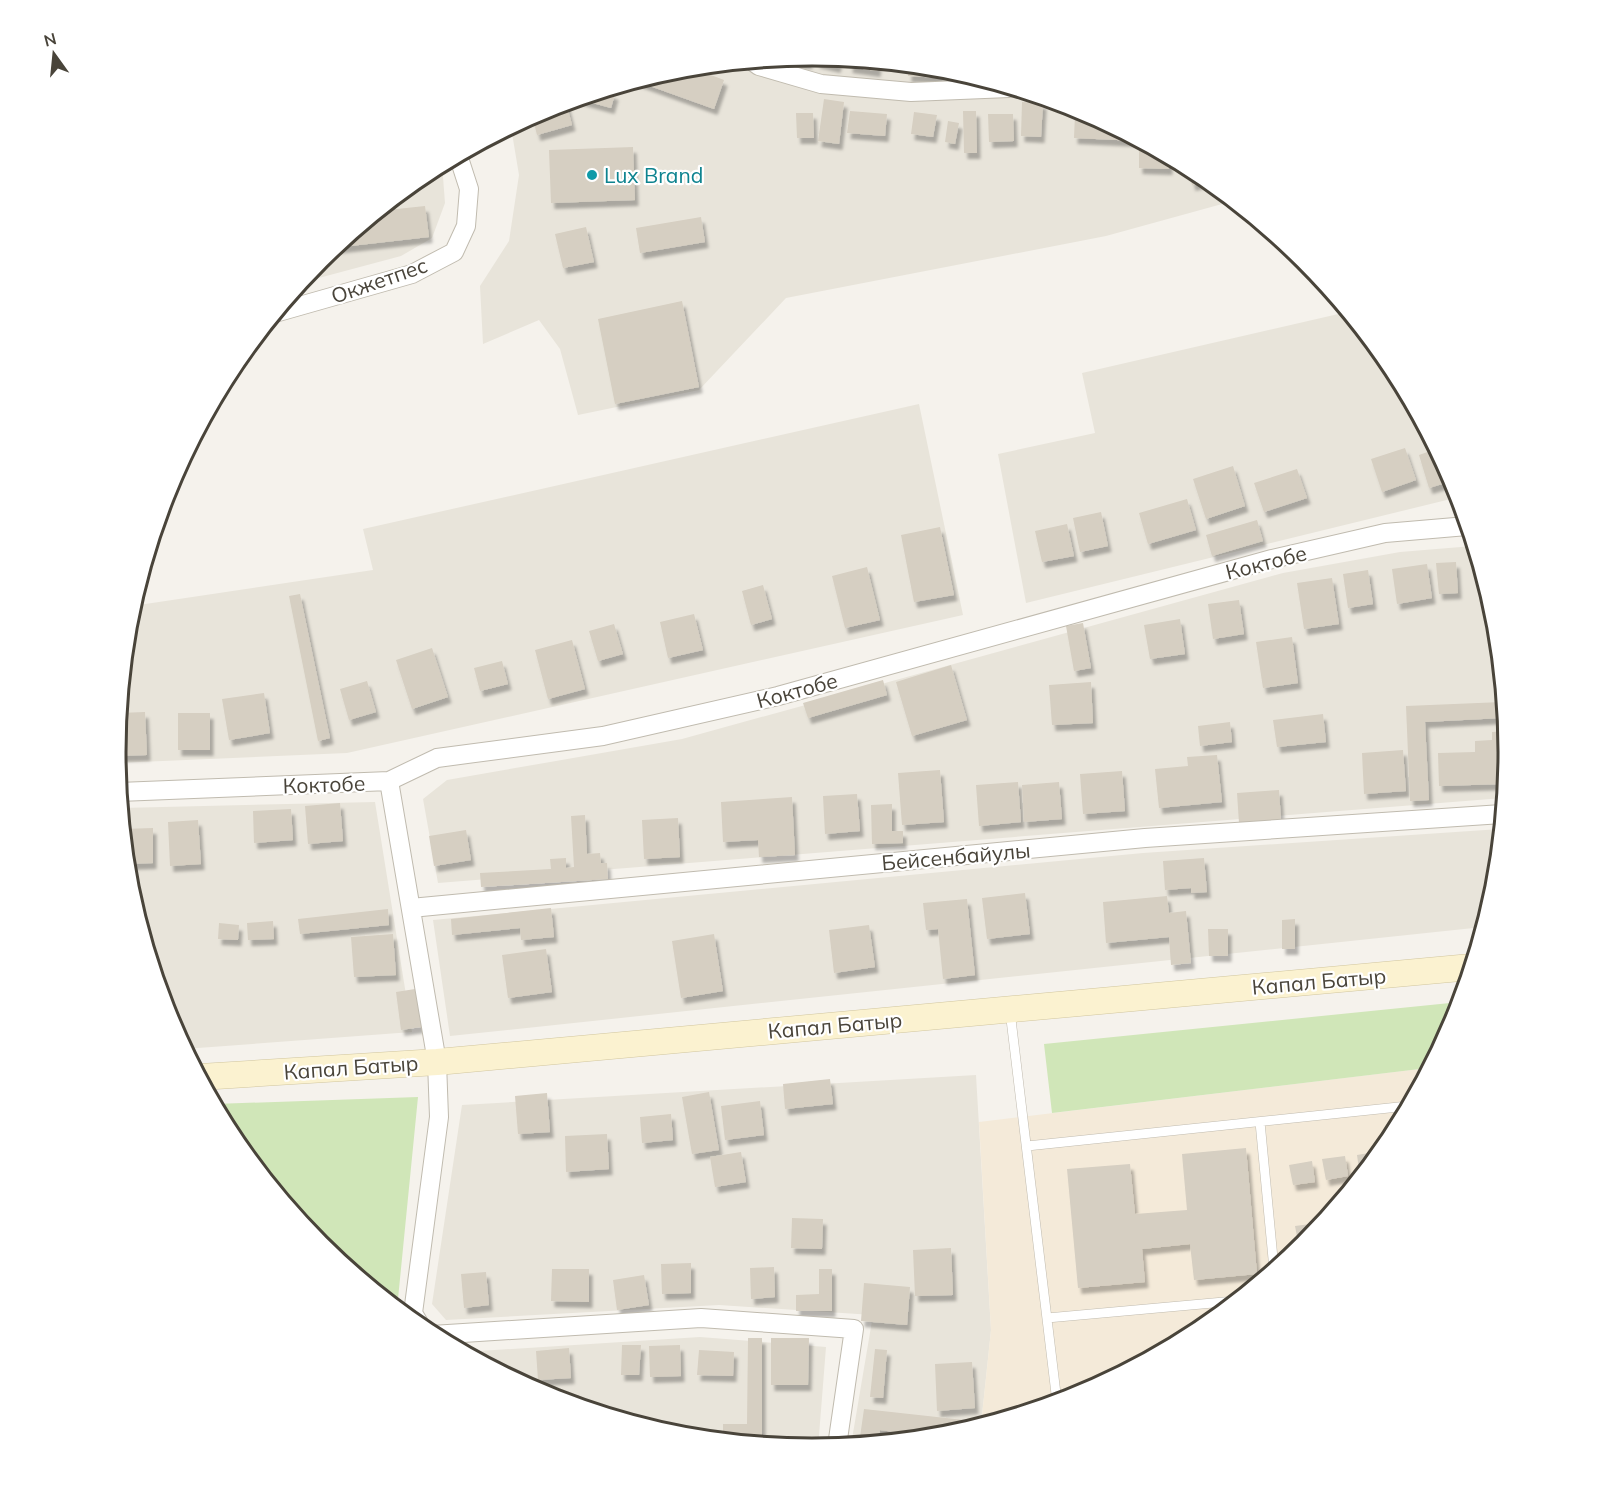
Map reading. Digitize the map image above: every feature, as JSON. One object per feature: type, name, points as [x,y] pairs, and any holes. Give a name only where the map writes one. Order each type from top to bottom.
[{"type":"main road","name":"Капал Батыр","points":[[207,1077],[436,1062],[1463,968]]},
{"type":"street","points":[[764,67],[821,84],[911,92],[988,89]]},
{"type":"street","name":"Окжетпес","points":[[288,309],[412,274],[454,252],[466,226],[469,189],[461,163]]},
{"type":"street","name":"Коктобе","points":[[127,792],[389,781],[437,758],[603,736],[778,696],[1272,559],[1385,533],[1459,527]]},
{"type":"street","points":[[389,781],[436,1062],[439,1117],[413,1310]]},
{"type":"street","name":"Бейсенбайулы","points":[[411,908],[1145,837],[1494,814]]},
{"type":"street","points":[[449,1334],[701,1318],[854,1329],[838,1437]]},
{"type":"lane","points":[[1010,1009],[1056,1393]]},
{"type":"lane","points":[[1027,1146],[1398,1107]]},
{"type":"lane","points":[[1260,1122],[1273,1259]]},
{"type":"lane","points":[[1047,1318],[1220,1302]]},
{"type":"shaded area","points":[[767,67],[856,67],[945,79],[1032,102],[1115,137],[1193,182],[1223,204],[1106,236],[786,298],[699,390],[578,415],[560,349],[539,320],[483,344],[480,286],[509,241],[519,175],[512,135],[591,102],[634,89],[722,72]]},
{"type":"shaded area","points":[[443,174],[445,203],[432,238],[401,256],[315,279],[359,236]]},
{"type":"shaded area","points":[[1339,314],[1356,334],[1406,409],[1449,499],[1026,603],[998,454],[1095,433],[1082,373]]},
{"type":"shaded area","points":[[919,404],[963,615],[347,753],[126,763],[127,707],[131,662],[142,604],[373,570],[363,529]]},
{"type":"shaded area","points":[[1466,547],[1474,574],[1492,662],[1498,752],[1496,799],[438,883],[423,799],[447,780],[682,739],[1283,573],[1400,552]]},
{"type":"shaded area","points":[[375,802],[412,1032],[193,1048],[162,973],[149,930],[131,842],[128,808]]},
{"type":"shaded area","points":[[1493,829],[1474,928],[450,1036],[433,920],[1143,853]]},
{"type":"shaded area","points":[[1420,1069],[1406,1095],[1356,1170],[1297,1237],[1229,1296],[1193,1322],[1115,1367],[1032,1402],[982,1417],[991,1330],[979,1122]]},
{"type":"shaded area","points":[[976,1075],[991,1330],[982,1417],[901,1432],[852,1437],[873,1315],[719,1305],[446,1320],[432,1304],[462,1105]]},
{"type":"shaded area","points":[[700,1337],[826,1347],[819,1438],[767,1437],[722,1432],[634,1415],[549,1386],[478,1351]]},
{"type":"green space","points":[[1450,1003],[1420,1069],[1052,1113],[1044,1044]]},
{"type":"green space","points":[[418,1097],[398,1299],[359,1268],[296,1204],[267,1170],[222,1104]]},
{"type":"building","points":[[849,67],[877,69],[877,71]]},
{"type":"building","points":[[908,73],[937,78],[908,76]]},
{"type":"building","points":[[709,74],[724,80],[714,109],[649,86]]},
{"type":"building","points":[[615,95],[611,108],[590,102]]},
{"type":"building","points":[[824,99],[844,102],[839,144],[818,141]]},
{"type":"building","points":[[1022,102],[1043,106],[1041,137],[1021,136]]},
{"type":"building","points":[[568,111],[572,125],[537,135],[534,125]]},
{"type":"building","points":[[850,111],[887,114],[885,136],[847,133]]},
{"type":"building","points":[[963,111],[976,111],[977,153],[964,153]]},
{"type":"building","points":[[914,112],[937,115],[933,137],[911,134]]},
{"type":"building","points":[[796,113],[813,113],[814,138],[797,138]]},
{"type":"building","points":[[988,114],[1013,114],[1014,141],[989,142]]},
{"type":"building","points":[[1075,118],[1121,140],[1074,138]]},
{"type":"building","points":[[948,121],[959,123],[955,144],[945,142]]},
{"type":"building","name":"Lux Brand","points":[[633,147],[635,200],[551,203],[549,150]]},
{"type":"building","points":[[1139,150],[1169,169],[1139,168]]},
{"type":"building","points":[[425,206],[429,237],[348,246],[359,236],[392,209]]},
{"type":"building","points":[[701,217],[705,242],[640,253],[636,228]]},
{"type":"building","points":[[586,227],[594,262],[563,268],[555,234]]},
{"type":"building","points":[[682,301],[699,387],[615,404],[598,319]]},
{"type":"building","points":[[1405,448],[1416,480],[1382,492],[1371,459]]},
{"type":"building","points":[[1428,452],[1443,484],[1429,488],[1419,455]]},
{"type":"building","points":[[1233,466],[1245,506],[1206,519],[1193,479]]},
{"type":"building","points":[[1297,469],[1307,498],[1264,512],[1254,483]]},
{"type":"building","points":[[1187,499],[1196,530],[1148,544],[1139,513]]},
{"type":"building","points":[[1101,512],[1108,546],[1080,552],[1073,518]]},
{"type":"building","points":[[1257,520],[1263,541],[1212,556],[1206,535]]},
{"type":"building","points":[[1067,524],[1074,556],[1042,562],[1035,531]]},
{"type":"building","points":[[940,527],[954,595],[914,602],[901,535]]},
{"type":"building","points":[[1456,562],[1458,593],[1439,594],[1436,563]]},
{"type":"building","points":[[1427,564],[1432,598],[1397,604],[1392,569]]},
{"type":"building","points":[[867,567],[880,620],[845,628],[832,576]]},
{"type":"building","points":[[1368,570],[1373,604],[1348,608],[1343,574]]},
{"type":"building","points":[[1332,578],[1339,624],[1304,629],[1297,583]]},
{"type":"building","points":[[763,585],[772,619],[751,625],[742,591]]},
{"type":"building","points":[[300,594],[330,738],[318,741],[289,596]]},
{"type":"building","points":[[1239,600],[1244,634],[1213,639],[1208,604]]},
{"type":"building","points":[[694,614],[703,650],[668,658],[660,622]]},
{"type":"building","points":[[1180,619],[1185,654],[1150,659],[1144,625]]},
{"type":"building","points":[[1083,623],[1091,668],[1074,671],[1066,626]]},
{"type":"building","points":[[614,624],[623,654],[598,661],[589,631]]},
{"type":"building","points":[[1292,637],[1298,683],[1263,688],[1256,642]]},
{"type":"building","points":[[572,640],[585,689],[548,699],[535,650]]},
{"type":"building","points":[[432,648],[448,697],[412,709],[396,660]]},
{"type":"building","points":[[502,661],[508,684],[480,691],[474,668]]},
{"type":"building","points":[[951,665],[967,720],[912,736],[896,682]]},
{"type":"building","points":[[883,680],[887,695],[808,718],[803,703]]},
{"type":"building","points":[[367,681],[376,712],[349,720],[340,689]]},
{"type":"building","points":[[1091,682],[1093,723],[1052,725],[1049,685]]},
{"type":"building","points":[[264,693],[270,733],[229,740],[222,699]]},
{"type":"building","points":[[1496,702],[1497,718],[1425,722],[1429,800],[1410,801],[1406,706]]},
{"type":"building","points":[[145,712],[147,755],[126,756],[127,713]]},
{"type":"building","points":[[178,713],[210,713],[210,750],[178,750]]},
{"type":"building","points":[[1323,714],[1326,742],[1277,747],[1273,720]]},
{"type":"building","points":[[1230,722],[1232,742],[1200,746],[1198,726]]},
{"type":"building","points":[[1492,732],[1497,732],[1497,784],[1439,786],[1438,753],[1475,752],[1475,741],[1492,740]]},
{"type":"building","points":[[1403,750],[1406,791],[1364,794],[1362,753]]},
{"type":"building","points":[[1217,755],[1222,802],[1159,808],[1155,769],[1188,766],[1187,757]]},
{"type":"building","points":[[940,770],[944,822],[902,825],[898,773]]},
{"type":"building","points":[[1122,771],[1125,811],[1083,814],[1080,774]]},
{"type":"building","points":[[1018,782],[1021,822],[979,826],[976,785]]},
{"type":"building","points":[[1059,782],[1062,819],[1024,822],[1022,785]]},
{"type":"building","points":[[1279,790],[1281,820],[1239,823],[1237,793]]},
{"type":"building","points":[[857,794],[860,831],[825,834],[823,796]]},
{"type":"building","points":[[792,797],[795,855],[759,857],[758,840],[723,842],[721,802]]},
{"type":"building","points":[[340,803],[343,841],[308,844],[305,806]]},
{"type":"building","points":[[892,804],[892,831],[903,831],[903,843],[872,844],[871,805]]},
{"type":"building","points":[[291,809],[293,840],[254,843],[253,811]]},
{"type":"building","points":[[585,815],[587,854],[600,853],[601,863],[607,863],[608,879],[481,887],[480,873],[551,869],[550,859],[566,858],[566,868],[574,867],[571,816]]},
{"type":"building","points":[[678,818],[680,857],[644,859],[642,820]]},
{"type":"building","points":[[198,820],[201,864],[170,866],[168,822]]},
{"type":"building","points":[[153,828],[153,863],[135,864],[130,829]]},
{"type":"building","points":[[466,830],[471,860],[434,866],[429,836]]},
{"type":"building","points":[[1204,858],[1207,892],[1191,893],[1191,888],[1165,890],[1163,861]]},
{"type":"building","points":[[1025,893],[1030,934],[987,939],[982,898]]},
{"type":"building","points":[[1167,896],[1169,913],[1186,911],[1191,963],[1171,965],[1169,937],[1106,943],[1103,902]]},
{"type":"building","points":[[967,899],[975,975],[943,979],[938,929],[926,930],[923,903]]},
{"type":"building","points":[[551,908],[554,937],[521,940],[520,928],[452,935],[451,919]]},
{"type":"building","points":[[388,909],[389,925],[300,934],[298,919]]},
{"type":"building","points":[[1295,919],[1295,949],[1282,949],[1282,920]]},
{"type":"building","points":[[273,921],[274,939],[248,940],[247,923]]},
{"type":"building","points":[[219,923],[239,925],[238,940],[218,939]]},
{"type":"building","points":[[869,925],[875,967],[834,973],[829,930]]},
{"type":"building","points":[[1208,929],[1228,929],[1228,956],[1209,956]]},
{"type":"building","points":[[393,934],[396,975],[354,977],[351,937]]},
{"type":"building","points":[[714,934],[723,991],[681,998],[672,941]]},
{"type":"building","points":[[546,949],[552,992],[508,998],[502,955]]},
{"type":"building","points":[[415,989],[421,1027],[401,1030],[396,992]]},
{"type":"building","points":[[830,1079],[833,1104],[785,1109],[783,1084]]},
{"type":"building","points":[[709,1092],[719,1150],[692,1154],[682,1097]]},
{"type":"building","points":[[547,1093],[550,1132],[518,1134],[515,1096]]},
{"type":"building","points":[[760,1101],[764,1135],[725,1140],[721,1106]]},
{"type":"building","points":[[671,1114],[673,1140],[642,1143],[640,1117]]},
{"type":"building","points":[[607,1134],[609,1169],[566,1172],[565,1136]]},
{"type":"building","points":[[1246,1148],[1257,1274],[1194,1280],[1190,1244],[1142,1249],[1145,1282],[1078,1288],[1067,1169],[1130,1164],[1135,1214],[1187,1210],[1182,1154]]},
{"type":"building","points":[[741,1152],[746,1182],[715,1187],[710,1157]]},
{"type":"building","points":[[1368,1153],[1359,1166],[1357,1155]]},
{"type":"building","points":[[1345,1156],[1348,1176],[1326,1180],[1322,1159]]},
{"type":"building","points":[[1312,1161],[1315,1182],[1293,1185],[1289,1165]]},
{"type":"building","points":[[792,1218],[823,1219],[822,1249],[791,1248]]},
{"type":"building","points":[[1309,1224],[1297,1237],[1295,1226]]},
{"type":"building","points":[[951,1248],[953,1295],[915,1296],[913,1250]]},
{"type":"building","points":[[691,1263],[691,1293],[662,1294],[661,1264]]},
{"type":"building","points":[[774,1267],[775,1297],[751,1299],[750,1268]]},
{"type":"building","points":[[552,1269],[589,1269],[589,1302],[551,1301]]},
{"type":"building","points":[[819,1269],[832,1269],[832,1311],[796,1311],[796,1295],[819,1294]]},
{"type":"building","points":[[486,1272],[489,1305],[464,1308],[461,1274]]},
{"type":"building","points":[[644,1275],[649,1305],[617,1310],[613,1280]]},
{"type":"building","points":[[864,1283],[910,1287],[907,1325],[861,1321]]},
{"type":"building","points":[[748,1338],[762,1338],[762,1436],[723,1432],[723,1424],[747,1424]]},
{"type":"building","points":[[771,1338],[809,1338],[808,1385],[771,1385]]},
{"type":"building","points":[[622,1345],[641,1345],[639,1375],[621,1375]]},
{"type":"building","points":[[680,1345],[681,1376],[650,1377],[649,1346]]},
{"type":"building","points":[[569,1348],[571,1378],[538,1380],[536,1351]]},
{"type":"building","points":[[875,1349],[887,1350],[883,1398],[870,1397]]},
{"type":"building","points":[[699,1350],[734,1352],[733,1376],[697,1375]]},
{"type":"building","points":[[972,1362],[975,1408],[937,1411],[935,1364]]},
{"type":"building","points":[[864,1409],[964,1420],[901,1432],[880,1430],[879,1434],[860,1437]]},
{"type":"building","points":[[770,1435],[799,1438],[770,1437]]},
{"type":"place","name":"Lux Brand","points":[[592,175]]}]
